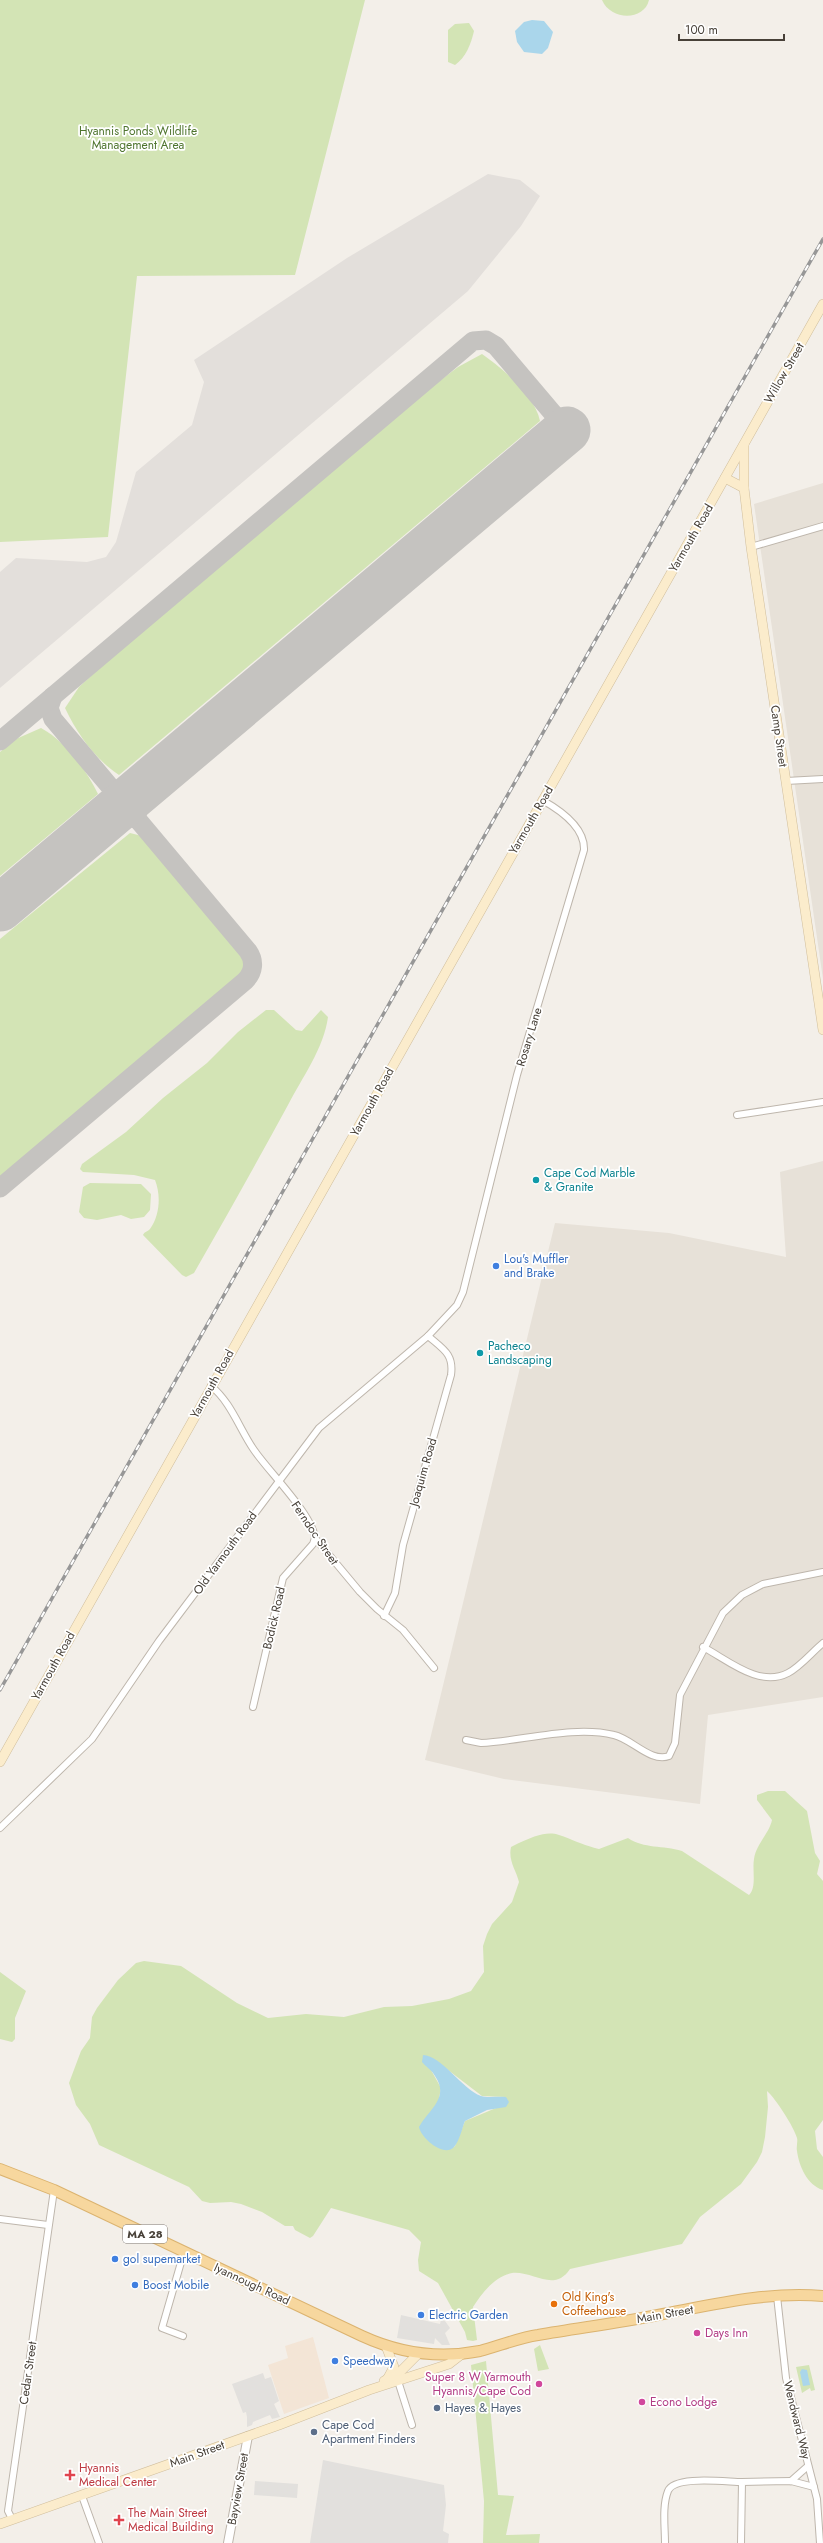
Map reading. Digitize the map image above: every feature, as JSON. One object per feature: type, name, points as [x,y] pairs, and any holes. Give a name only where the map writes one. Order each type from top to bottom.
[{"type":"main road","name":"Willow Street","points":[[744,442],[823,304]]},
{"type":"main road","name":"Yarmouth Road","points":[[0,1762],[744,442]]},
{"type":"main road","name":"Camp Street","points":[[744,442],[744,488],[751,547],[823,1030]]},
{"type":"main road","points":[[725,478],[744,488]]},
{"type":"main road","name":"Iyannough Road","points":[[0,2169],[54,2190],[386,2346],[418,2353]]},
{"type":"main road","name":"Main Street","points":[[371,2389],[399,2373],[418,2353],[462,2354],[537,2335],[778,2296],[823,2296]]},
{"type":"main road","points":[[386,2346],[394,2367],[388,2378]]},
{"type":"main road","name":"Main Street","points":[[0,2524],[248,2436],[371,2389],[449,2364],[462,2354]]},
{"type":"street","points":[[751,547],[823,526]]},
{"type":"street","points":[[786,781],[823,779]]},
{"type":"street","name":"Rosary Lane","points":[[463,1292],[517,1075],[584,850],[582,835],[576,827],[542,800]]},
{"type":"street","points":[[736,1116],[823,1102]]},
{"type":"street","name":"Old Yarmouth Road","points":[[0,1828],[92,1739],[149,1656],[277,1480],[327,1419],[428,1336],[452,1311],[463,1292]]},
{"type":"street","name":"Joaquim Road","points":[[384,1616],[395,1594],[404,1539],[451,1375],[452,1363],[449,1356],[428,1336]]},
{"type":"street","name":"Ferndoc Street","points":[[211,1386],[220,1395],[254,1450],[307,1520],[315,1538],[339,1569],[384,1616],[403,1630],[434,1668]]},
{"type":"street","name":"Bodick Road","points":[[254,1707],[283,1578],[313,1544],[315,1538]]},
{"type":"street","points":[[466,1740],[481,1743],[576,1733],[604,1733],[626,1739],[654,1756],[665,1757],[674,1748],[680,1695],[703,1647],[723,1613],[742,1594],[763,1584],[823,1572]]},
{"type":"street","points":[[703,1647],[750,1673],[766,1678],[788,1672],[823,1643]]},
{"type":"street","name":"Cedar Street","points":[[12,2519],[8,2511],[54,2190]]},
{"type":"street","points":[[0,2219],[48,2225]]},
{"type":"street","points":[[183,2336],[162,2328],[184,2252]]},
{"type":"street","name":"Wendward Way","points":[[778,2296],[786,2378],[814,2487],[820,2543]]},
{"type":"street","points":[[398,2381],[412,2425]]},
{"type":"street","name":"Bayview Street","points":[[228,2543],[248,2436]]},
{"type":"street","points":[[791,2481],[808,2466]]},
{"type":"street","points":[[665,2543],[667,2496],[671,2486],[689,2481],[791,2481],[814,2487]]},
{"type":"street","points":[[741,2543],[742,2482]]},
{"type":"street","points":[[82,2496],[99,2543]]},
{"type":"shaded area","points":[[488,174],[520,180],[540,196],[521,226],[468,291],[0,688],[0,572],[16,558],[87,562],[106,557],[116,542],[136,472],[192,425],[204,382],[194,360],[347,258]]},
{"type":"shaded area","points":[[823,483],[823,979],[754,504]]},
{"type":"shaded area","points":[[823,1161],[823,1697],[708,1715],[700,1804],[504,1779],[425,1760],[555,1223],[669,1233],[786,1257],[780,1172]]},
{"type":"shaded area","points":[[401,2315],[440,2324],[441,2320],[445,2321],[450,2328],[445,2333],[450,2345],[442,2345],[435,2338],[434,2344],[397,2338]]},
{"type":"shaded area","points":[[313,2337],[329,2398],[284,2414],[268,2365],[288,2358],[285,2346]]},
{"type":"shaded area","points":[[263,2373],[265,2379],[271,2377],[279,2401],[274,2404],[280,2417],[272,2419],[270,2415],[253,2422],[252,2425],[247,2427],[246,2412],[243,2413],[232,2384]]},
{"type":"shaded area","points":[[323,2460],[444,2485],[446,2505],[443,2531],[449,2534],[448,2543],[310,2543]]},
{"type":"shaded area","points":[[255,2481],[298,2484],[297,2498],[254,2495]]},
{"type":"green space","name":"Hyannis Ponds Wildlife Management Area","points":[[0,0],[365,0],[295,275],[137,276],[108,537],[0,542]]},
{"type":"green space","points":[[602,0],[649,0],[646,7],[641,12],[627,16],[612,12],[606,7]]},
{"type":"green space","points":[[469,23],[474,31],[468,50],[455,65],[448,62],[448,30],[455,24]]},
{"type":"green space","points":[[482,354],[508,374],[525,392],[537,411],[540,421],[119,775],[102,761],[81,737],[65,708],[79,687],[107,661],[430,388],[458,367]]},
{"type":"green space","points":[[41,728],[58,740],[74,756],[98,794],[0,876],[0,752],[16,739]]},
{"type":"green space","points":[[130,833],[142,836],[243,954],[246,969],[236,980],[0,1180],[0,939]]},
{"type":"green space","points":[[266,1010],[274,1010],[296,1030],[302,1031],[321,1010],[328,1017],[326,1029],[312,1062],[230,1210],[194,1273],[186,1277],[182,1275],[143,1235],[150,1229],[158,1211],[159,1198],[155,1180],[134,1175],[83,1172],[80,1169],[82,1164],[126,1132],[163,1098],[207,1063],[238,1032]]},
{"type":"green space","points":[[90,1183],[141,1184],[151,1194],[150,1210],[144,1217],[131,1219],[121,1215],[97,1220],[84,1218],[79,1212],[83,1187]]},
{"type":"green space","points":[[768,1791],[785,1791],[807,1811],[815,1853],[820,1861],[817,1874],[823,1881],[823,2120],[815,2131],[817,2149],[823,2157],[823,2190],[812,2184],[802,2169],[798,2157],[795,2133],[780,2106],[767,2091],[768,2107],[765,2137],[762,2152],[757,2162],[741,2184],[700,2217],[682,2244],[570,2269],[564,2276],[557,2279],[543,2279],[520,2273],[506,2275],[495,2281],[480,2296],[473,2307],[477,2340],[473,2341],[467,2340],[465,2332],[438,2283],[419,2271],[418,2260],[421,2242],[409,2230],[331,2208],[313,2236],[310,2238],[295,2230],[293,2226],[285,2226],[262,2212],[241,2204],[231,2202],[210,2203],[202,2201],[189,2187],[99,2145],[90,2124],[76,2105],[69,2083],[81,2051],[90,2038],[92,2017],[118,1980],[136,1963],[144,1961],[181,1966],[237,2003],[268,2018],[306,2014],[344,2017],[384,2007],[412,2006],[449,1999],[471,1991],[484,1972],[483,1946],[487,1934],[492,1924],[512,1902],[519,1882],[511,1861],[511,1847],[527,1839],[548,1833],[556,1834],[599,1849],[628,1838],[641,1844],[682,1851],[749,1895],[754,1883],[755,1854],[772,1820],[757,1800],[757,1795]],"holes":[[[435,2060],[482,2096],[506,2097],[496,2108],[465,2121],[455,2146],[451,2149],[433,2110],[438,2104],[441,2088],[431,2070]]]},
{"type":"green space","points":[[0,1972],[26,1991],[15,2018],[15,2039],[12,2042],[0,2039]]},
{"type":"green space","points":[[540,2345],[549,2369],[538,2371],[534,2349]]},
{"type":"green space","points":[[486,2361],[498,2495],[514,2496],[506,2535],[540,2534],[539,2543],[483,2543],[484,2501],[471,2365]]},
{"type":"green space","points":[[809,2365],[815,2390],[811,2391],[810,2388],[802,2393],[796,2367]]},
{"type":"water","points":[[532,20],[544,21],[553,32],[548,48],[542,54],[524,52],[517,42],[515,31],[524,22]]},
{"type":"water","points":[[423,2055],[437,2061],[467,2087],[481,2096],[506,2097],[509,2102],[506,2107],[487,2110],[465,2121],[458,2141],[450,2150],[439,2148],[428,2141],[419,2127],[436,2103],[440,2091],[439,2084],[434,2074],[422,2062]]},
{"type":"water","points":[[802,2369],[807,2370],[810,2385],[803,2386],[800,2372]]},
{"type":"taxiway","points":[[0,741],[473,341],[486,340],[496,346],[567,430]]},
{"type":"taxiway","points":[[53,696],[49,708],[53,719],[112,789],[126,794],[141,789]]},
{"type":"taxiway","points":[[0,1188],[245,981],[252,970],[252,959],[248,951],[138,820],[135,805],[141,789]]},
{"type":"taxiway","points":[[109,816],[124,814],[138,820]]},
{"type":"runway","points":[[0,908],[567,430]]},
{"type":"railway","points":[[0,1690],[823,239]]},
{"type":"place","name":"Cape Cod Marble & Granite","points":[[536,1180]]},
{"type":"place","name":"Lou's Muffler and Brake","points":[[496,1266]]},
{"type":"place","name":"Pacheco Landscaping","points":[[480,1353]]},
{"type":"place","name":"gol supemarket","points":[[115,2259]]},
{"type":"place","name":"Boost Mobile","points":[[135,2285]]},
{"type":"place","name":"Old King's Coffeehouse","points":[[554,2304]]},
{"type":"place","name":"Electric Garden","points":[[421,2315]]},
{"type":"place","name":"Days Inn","points":[[697,2333]]},
{"type":"place","name":"Speedway","points":[[335,2361]]},
{"type":"place","name":"Super 8 W Yarmouth Hyannis/Cape Cod","points":[[539,2384]]},
{"type":"place","name":"Econo Lodge","points":[[642,2402]]},
{"type":"place","name":"Hayes & Hayes","points":[[437,2408]]},
{"type":"place","name":"Cape Cod Apartment Finders","points":[[314,2432]]},
{"type":"place","name":"Hyannis Medical Center","points":[[70,2475]]},
{"type":"place","name":"The Main Street Medical Building","points":[[119,2520]]}]
